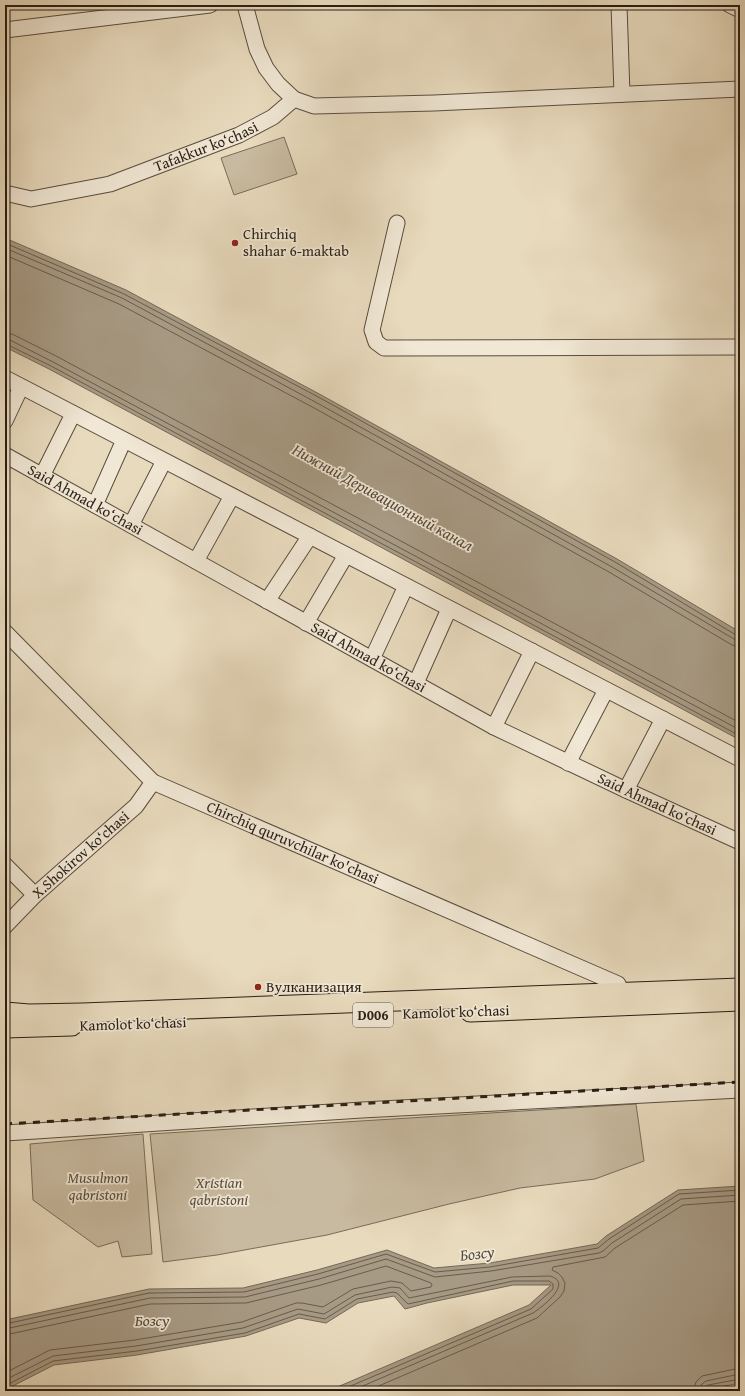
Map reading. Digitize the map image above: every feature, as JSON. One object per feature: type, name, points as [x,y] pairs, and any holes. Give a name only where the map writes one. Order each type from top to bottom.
[{"type":"main road","name":"D006","points":[[5,1012],[29,1014],[82,1013],[740,988]]},
{"type":"main road","name":"Kamolot ko‘chasi","points":[[5,1028],[740,1002]]},
{"type":"street","points":[[5,30],[210,5]]},
{"type":"street","points":[[245,5],[257,50],[266,68],[278,84],[294,99],[314,106],[434,103],[740,89]]},
{"type":"street","points":[[619,5],[622,94]]},
{"type":"street","points":[[730,5],[740,10]]},
{"type":"street","name":"Tafakkur ko‘chasi","points":[[5,193],[31,199],[110,184],[239,135],[273,117],[294,99]]},
{"type":"street","points":[[398,223],[372,330],[376,342],[384,348],[740,347]]},
{"type":"street","points":[[5,378],[740,759]]},
{"type":"street","points":[[5,421],[21,387]]},
{"type":"street","points":[[42,476],[73,414]]},
{"type":"street","points":[[95,505],[124,440]]},
{"type":"street","name":"Said Ahmad ko‘chasi","points":[[5,455],[494,727],[568,763],[740,842]]},
{"type":"street","points":[[132,525],[164,461]]},
{"type":"street","points":[[196,561],[232,496]]},
{"type":"street","points":[[267,601],[310,536]]},
{"type":"street","points":[[306,623],[346,555]]},
{"type":"street","points":[[372,659],[406,586]]},
{"type":"street","points":[[416,683],[450,609]]},
{"type":"street","name":"Chirchiq quruvchilar ko'chasi","points":[[5,632],[153,782],[618,984],[622,992]]},
{"type":"street","points":[[494,727],[532,651]]},
{"type":"street","points":[[568,763],[606,690]]},
{"type":"street","points":[[626,790],[663,719]]},
{"type":"street","name":"X.Shokirov ko‘chasi","points":[[5,926],[35,895],[136,806],[153,782]]},
{"type":"street","points":[[5,865],[35,895]]},
{"type":"street","points":[[5,1133],[400,1108],[740,1090]]},
{"type":"green space","points":[[284,137],[297,174],[234,195],[221,158]]},
{"type":"green space","name":"Xristian qabristoni","points":[[636,1104],[644,1161],[595,1179],[520,1188],[449,1204],[327,1235],[217,1255],[163,1262],[150,1134]]},
{"type":"green space","name":"Musulmon qabristoni","points":[[143,1134],[152,1254],[122,1257],[118,1241],[98,1247],[33,1200],[30,1144]]},
{"type":"water","name":"Нижний Деривационный канал","points":[[5,238],[126,290],[323,396],[617,559],[740,632],[740,740],[49,369],[5,347]]},
{"type":"water","name":"Бозсу","points":[[740,1186],[740,1383],[700,1391],[328,1391],[529,1305],[551,1285],[513,1285],[405,1309],[394,1296],[358,1303],[326,1323],[299,1318],[246,1336],[137,1355],[54,1365],[5,1390],[5,1320],[149,1289],[243,1288],[317,1270],[387,1250],[434,1268],[490,1263],[597,1244],[606,1236],[678,1190]]},
{"type":"railway","points":[[5,1124],[740,1082]]},
{"type":"place","name":"Chirchiq shahar 6-maktab","points":[[235,243]]},
{"type":"place","name":"Вулканизация","points":[[258,987]]}]
